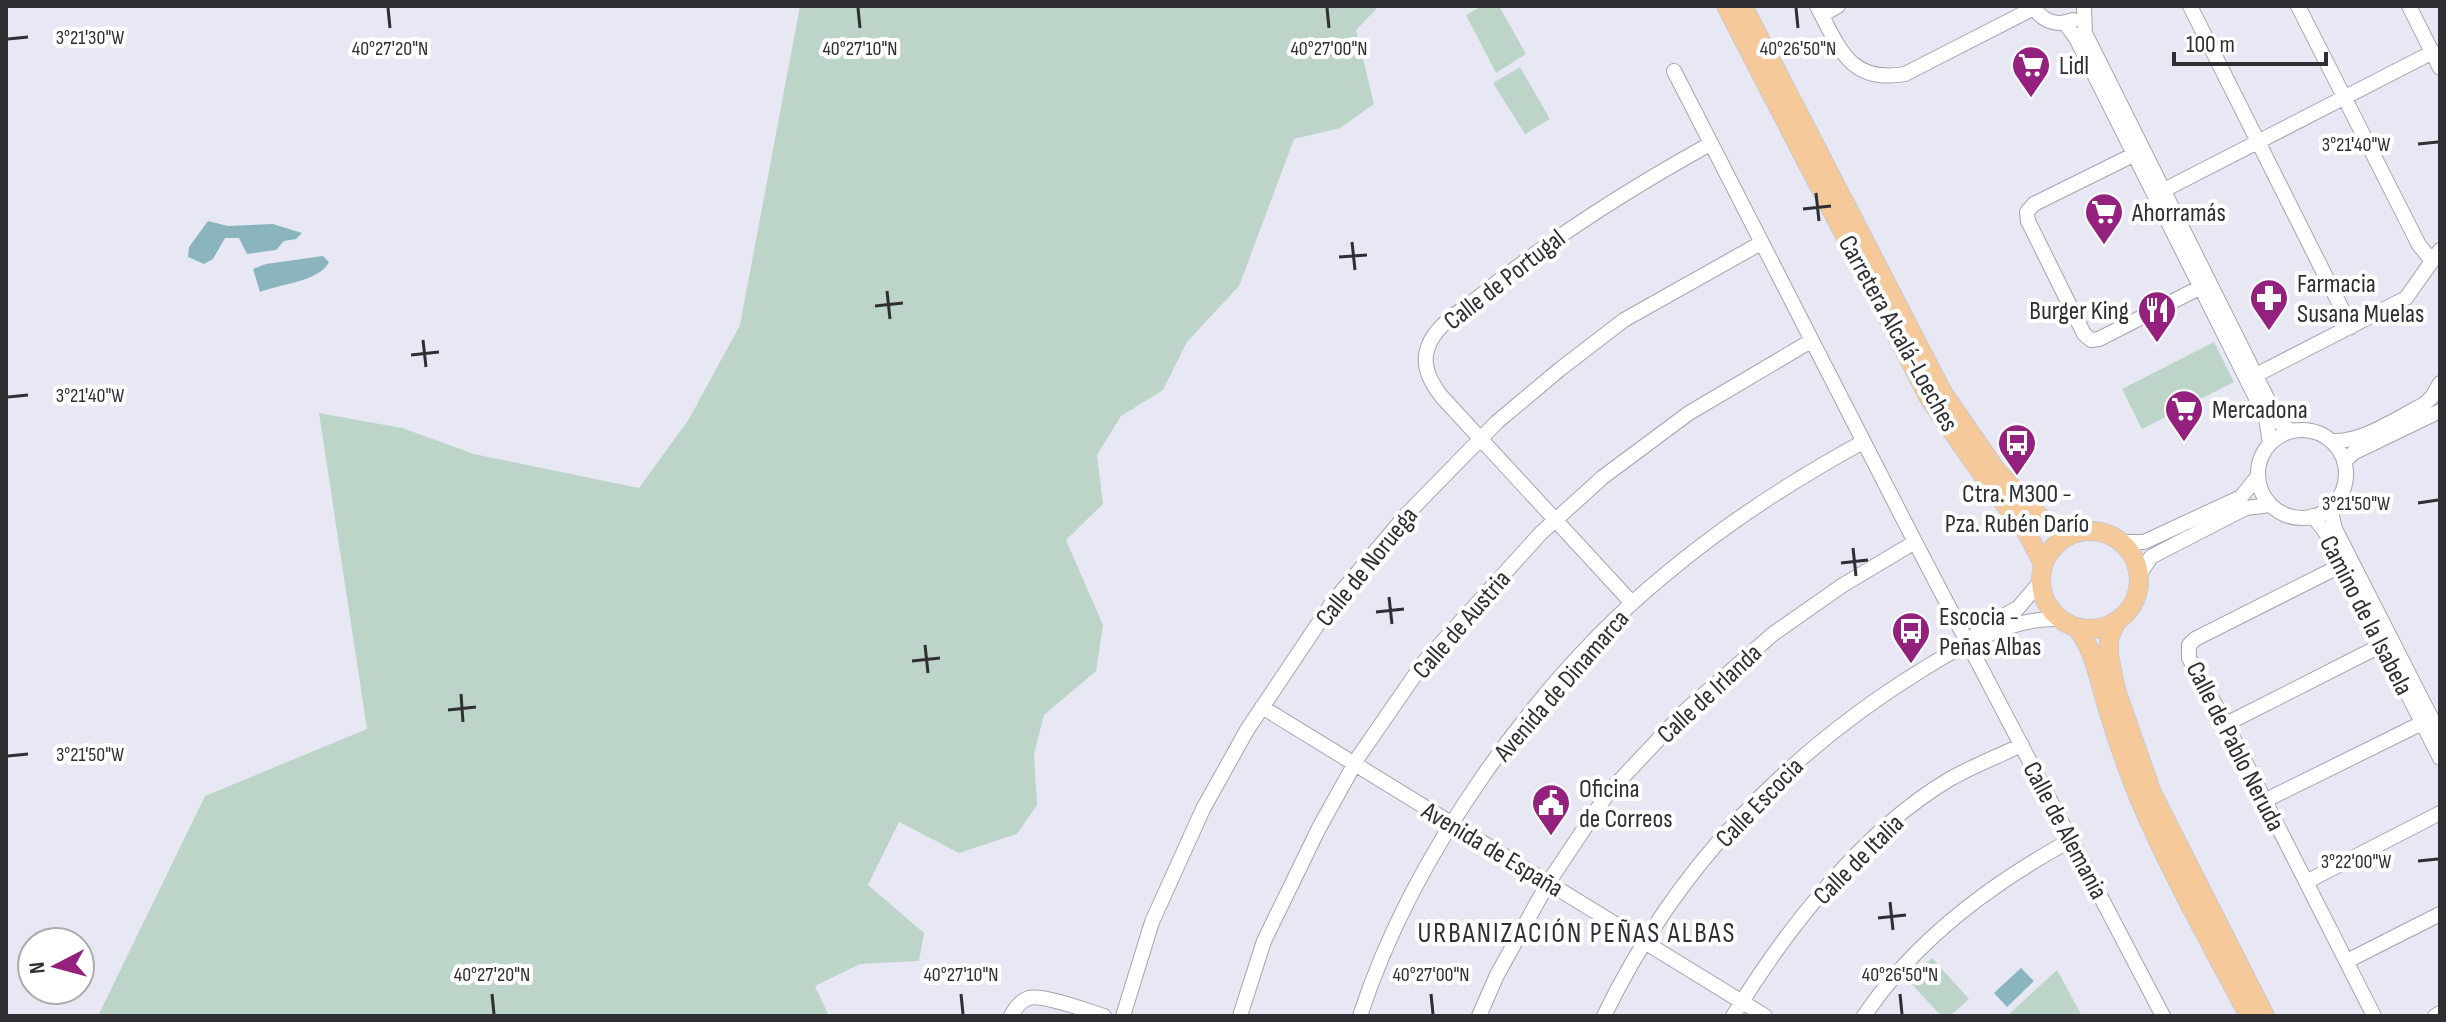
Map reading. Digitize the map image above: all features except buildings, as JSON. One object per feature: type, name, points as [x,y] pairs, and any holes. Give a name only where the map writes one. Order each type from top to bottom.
[{"type":"main road","name":"Carretera Alcalá-Loeches","points":[[1726,6],[1930,400],[2026,531],[2040,553],[2042,572]]},
{"type":"main road","name":"Carretera Alcalá-Loeches","points":[[1743,6],[1943,393],[1996,470],[2045,522],[2070,535]]},
{"type":"main road","points":[[2249,1016],[2156,835],[2119,746],[2088,643],[2049,608],[2043,595],[2042,572],[2050,552],[2070,535],[2097,531],[2121,542],[2136,563],[2139,575],[2134,602],[2116,622],[2109,639],[2116,690],[2152,793],[2265,1016]]},
{"type":"main road","points":[[2068,623],[2089,630],[2116,622]]},
{"type":"street","points":[[1838,6],[1820,10],[1844,56],[1856,68],[1873,76],[1887,77],[1905,74],[2033,7],[2052,23],[2073,20],[2085,8]]},
{"type":"street","points":[[2190,6],[2351,327]]},
{"type":"street","points":[[2256,375],[2406,298],[2436,256],[2419,245],[2298,6]]},
{"type":"street","points":[[2409,6],[2440,68]]},
{"type":"street","points":[[2085,8],[2085,33],[2280,423],[2291,431]]},
{"type":"street","points":[[2065,23],[2076,38],[2266,418],[2270,443]]},
{"type":"street","points":[[2164,190],[2433,52]]},
{"type":"street","points":[[1674,71],[1863,442],[1970,643]]},
{"type":"street","name":"Calle de Portugal","points":[[1632,603],[1442,397],[1429,378],[1425,357],[1434,335],[1441,327],[1542,247],[1604,206],[1710,144]]},
{"type":"street","points":[[2135,154],[2034,204],[2027,212],[2028,221],[2084,334],[2091,340],[2099,339],[2201,287]]},
{"type":"street","name":"Calle de Noruega","points":[[1123,1016],[1152,922],[1203,809],[1262,707],[1332,603],[1406,515],[1480,439],[1559,370],[1624,320],[1761,243]]},
{"type":"street","name":"Calle de Austria","points":[[1240,1016],[1264,941],[1319,828],[1355,765],[1424,662],[1481,596],[1556,518],[1603,477],[1689,413],[1811,341]]},
{"type":"street","points":[[2331,441],[2343,442],[2356,438],[2423,405],[2432,397],[2440,382]]},
{"type":"street","points":[[2344,462],[2353,453],[2440,411]]},
{"type":"street","points":[[2291,431],[2319,433],[2331,441],[2344,462],[2344,486],[2330,507],[2313,516],[2290,516],[2270,505],[2258,476],[2259,464],[2270,443],[2291,431]]},
{"type":"street","name":"Avenida de Dinamarca","points":[[1360,1016],[1411,898],[1452,824],[1492,763],[1534,708],[1632,603],[1667,573],[1763,502],[1863,442]]},
{"type":"street","points":[[2121,542],[2144,542],[2241,497],[2258,476]]},
{"type":"street","points":[[2139,575],[2151,557],[2246,508],[2270,505]]},
{"type":"street","name":"Camino de la Isabela","points":[[2330,507],[2335,529],[2440,735]]},
{"type":"street","name":"Camino de la Isabela","points":[[2313,516],[2320,523],[2440,758]]},
{"type":"street","name":"Calle de Irlanda","points":[[1479,1016],[1497,975],[1548,883],[1608,793],[1686,710],[1773,634],[1843,585],[1915,542]]},
{"type":"street","name":"Calle de Pablo Neruda","points":[[2342,565],[2195,639],[2189,645],[2189,658],[2226,724],[2374,1016]]},
{"type":"street","name":"Calle Escocia","points":[[1970,643],[1979,629],[2018,608],[2042,572]]},
{"type":"street","name":"Calle Escocia","points":[[1604,1016],[1624,975],[1695,871],[1733,825],[1836,727],[1882,694],[1970,643],[2024,621],[2068,623]]},
{"type":"street","name":"Calle de Alemania","points":[[1970,643],[2163,1016]]},
{"type":"street","points":[[2226,724],[2382,645]]},
{"type":"street","name":"Avenida de España","points":[[1262,707],[1765,1016]]},
{"type":"street","points":[[2264,801],[2422,723]]},
{"type":"street","name":"Calle de Italia","points":[[1733,1016],[1784,937],[1836,877],[1903,812],[1950,779],[2022,745]]},
{"type":"street","points":[[2306,882],[2440,813]]},
{"type":"street","points":[[1864,1016],[1904,967],[1950,923],[1989,890],[2030,862],[2071,840]]},
{"type":"street","points":[[2347,961],[2440,914]]},
{"type":"street","points":[[1011,1016],[1022,1001],[1037,997],[1104,1016]]},
{"type":"green space","points":[[800,6],[1379,6],[1356,30],[1374,104],[1340,128],[1294,139],[1239,286],[1187,342],[1163,390],[1121,416],[1097,455],[1103,504],[1066,540],[1103,625],[1096,671],[1044,715],[1034,754],[1037,805],[1017,834],[959,853],[899,822],[868,885],[924,933],[919,961],[860,964],[815,986],[829,1016],[98,1016],[205,796],[367,729],[319,413],[402,428],[474,454],[639,488],[689,419],[740,325]]},
{"type":"green space","points":[[1482,6],[1499,6],[1526,54],[1496,73],[1466,15]]},
{"type":"green space","points":[[1520,67],[1550,119],[1525,134],[1493,83]]},
{"type":"green space","points":[[2214,342],[2234,382],[2142,429],[2122,389]]},
{"type":"green space","points":[[1932,958],[1969,999],[1950,1016],[1941,1016],[1908,980]]},
{"type":"green space","points":[[2057,970],[2082,1016],[2007,1016]]},
{"type":"water","points":[[208,221],[228,226],[273,224],[302,233],[296,239],[284,241],[276,250],[247,254],[239,238],[225,238],[213,259],[204,264],[188,257],[189,247]]},
{"type":"water","points":[[323,256],[329,262],[317,274],[260,292],[253,269],[266,264]]},
{"type":"water","points":[[2021,968],[2034,981],[2007,1007],[1994,993]]},
{"type":"place","name":"Lidl","points":[[2031,99]]},
{"type":"place","name":"Ahorramás","points":[[2104,246]]},
{"type":"place","name":"Farmacia Susana Muelas","points":[[2269,332]]},
{"type":"place","name":"Burger King","points":[[2157,344]]},
{"type":"place","name":"Mercadona","points":[[2184,443]]},
{"type":"place","name":"Ctra. M300 - Pza. Rubén Darío","points":[[2017,477]]},
{"type":"place","name":"Escocia - Peñas Albas","points":[[1911,665]]},
{"type":"place","name":"Oficina de Correos","points":[[1551,837]]},
{"type":"district","name":"URBANIZACIÓN PEÑAS ALBAS","points":[[1577,932]]}]
